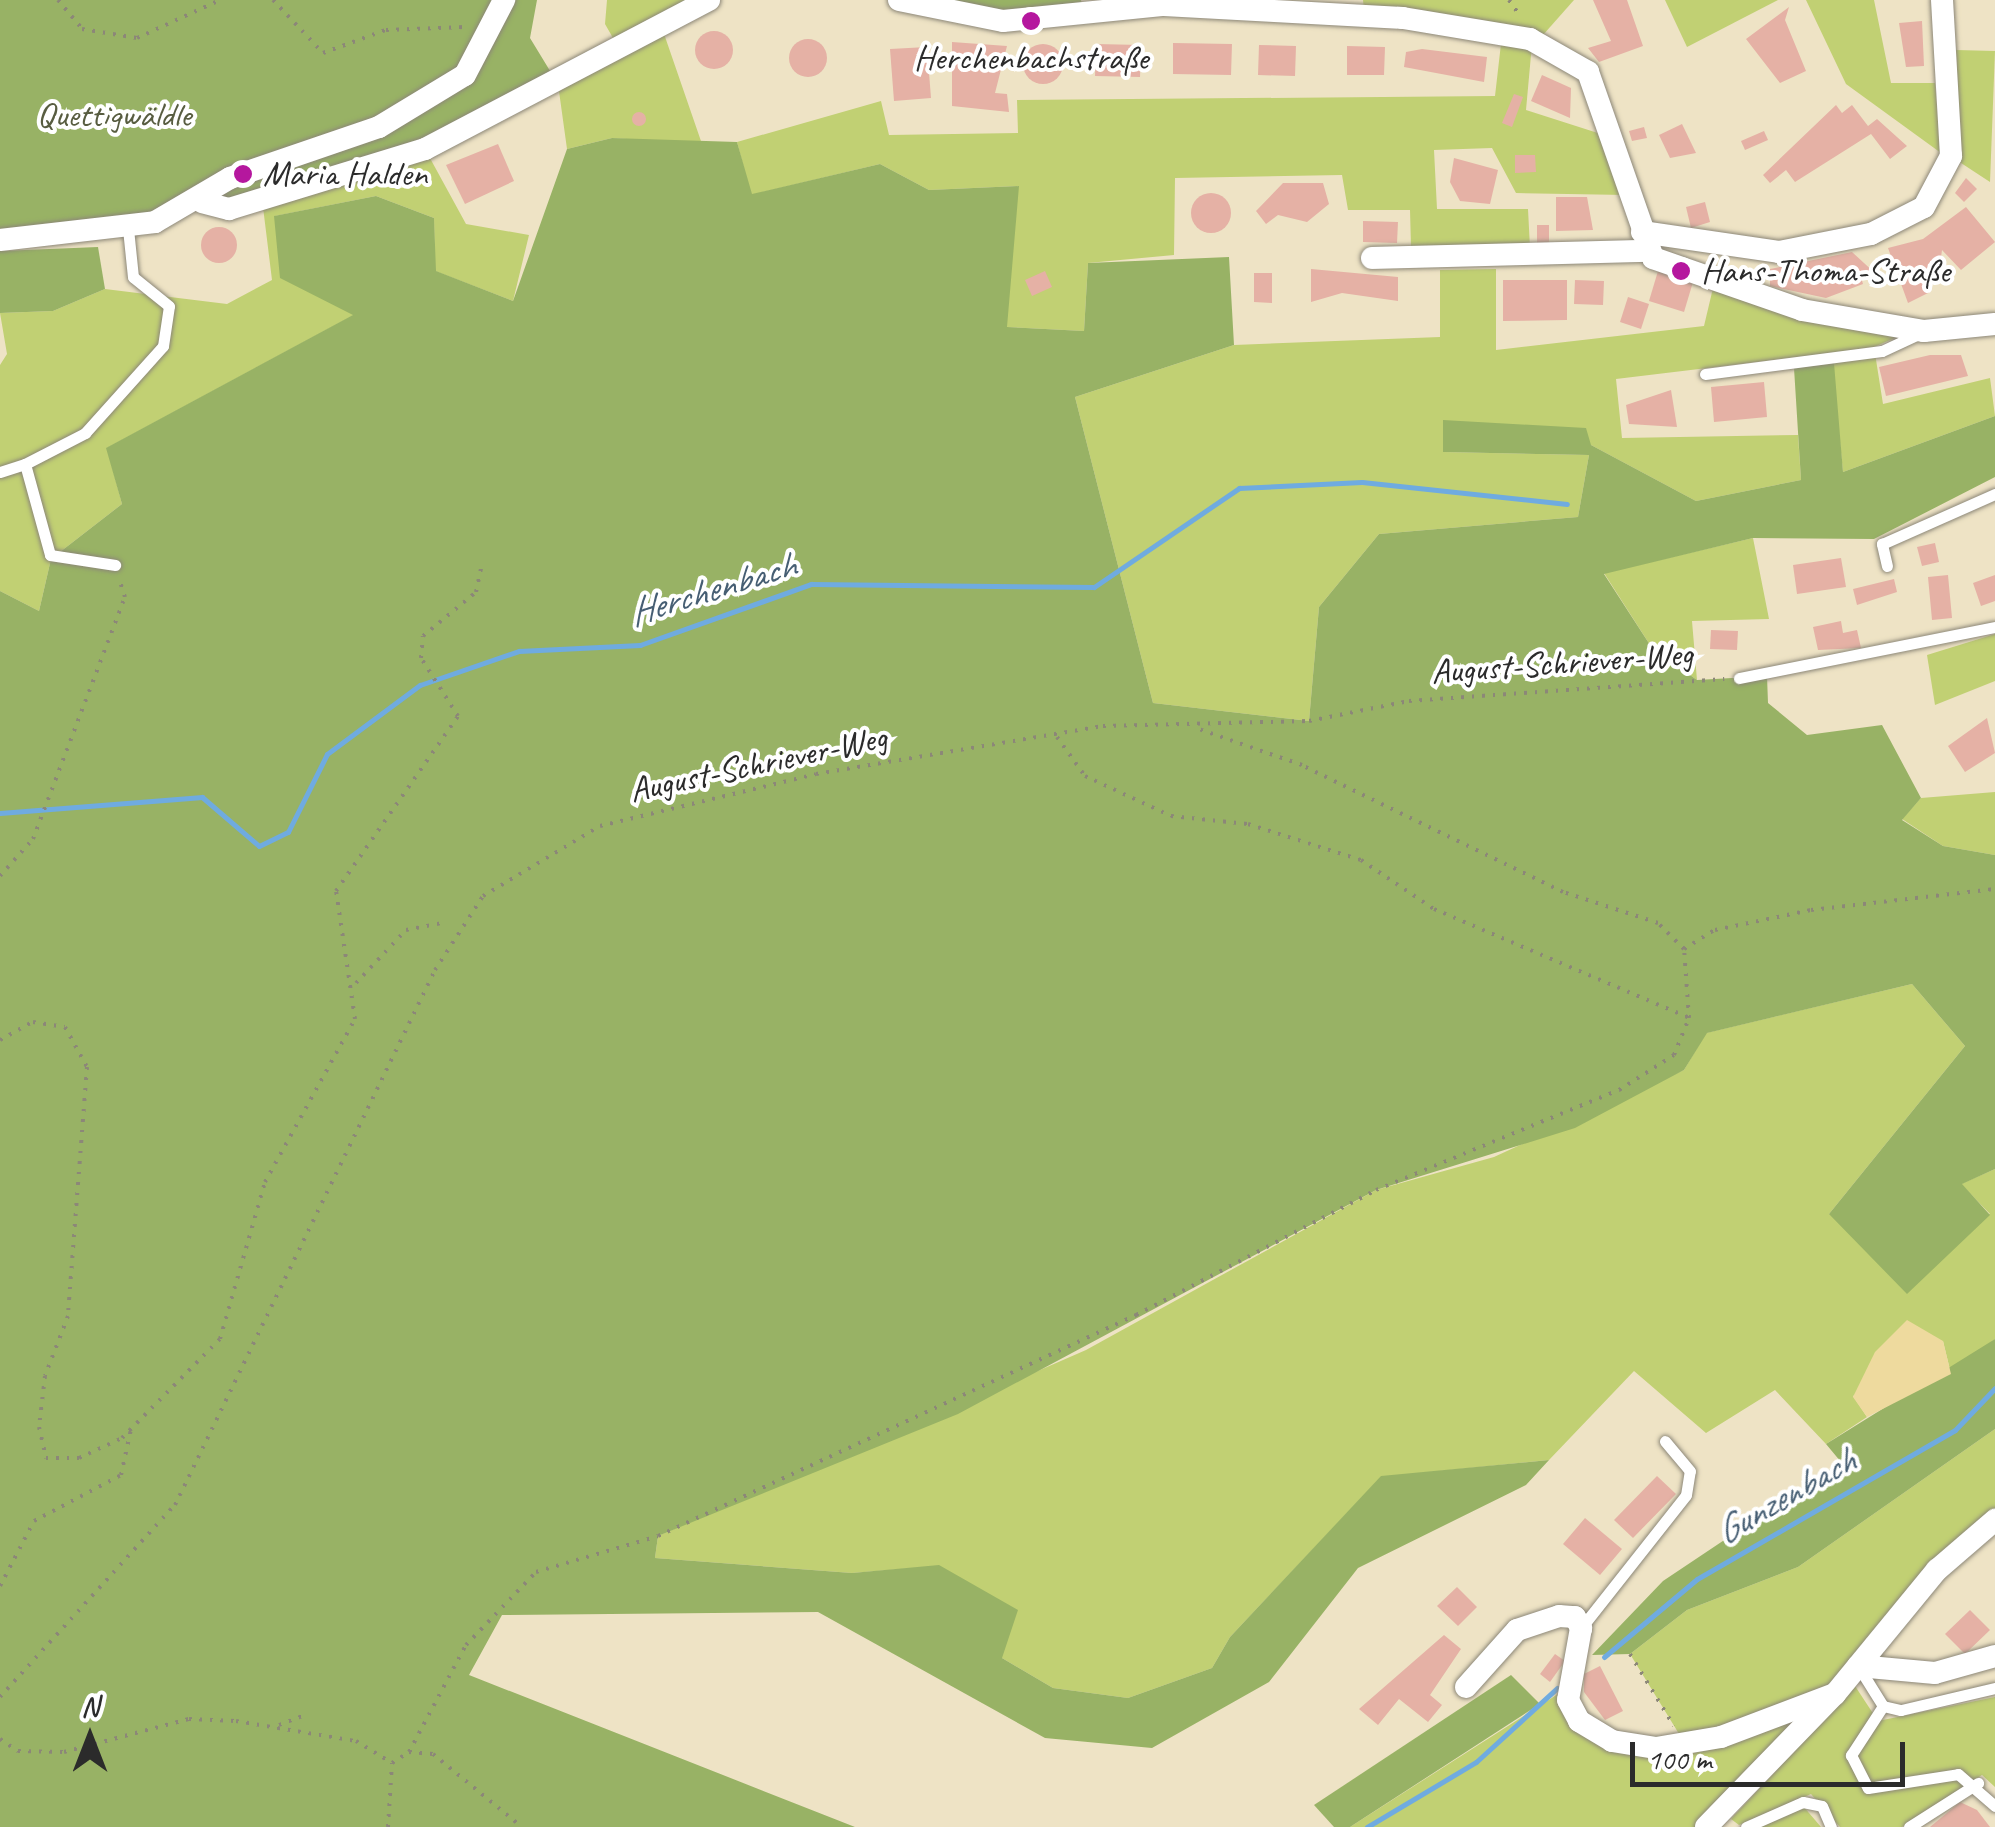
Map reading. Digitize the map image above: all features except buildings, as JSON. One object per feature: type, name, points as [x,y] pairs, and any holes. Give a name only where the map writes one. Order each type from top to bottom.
[{"type":"street","points":[[0,240],[128,229],[202,202],[230,178],[357,138],[466,75],[496,28],[504,0]]},
{"type":"street","points":[[202,202],[229,209],[425,149],[709,0]]},
{"type":"street","points":[[899,0],[1004,22],[1164,6],[1362,7],[1503,32],[1579,63],[1597,88],[1645,242],[1802,310],[1924,330],[1995,324]]},
{"type":"street","points":[[1372,258],[1645,242],[1779,252],[1871,234],[1924,207],[1951,156],[1942,0]]},
{"type":"street","points":[[1709,1827],[1835,1694],[1937,1570],[1995,1520]]},
{"type":"street","points":[[1466,1687],[1517,1630],[1559,1616],[1575,1617],[1581,1628],[1568,1700],[1579,1721],[1612,1741],[1685,1743],[1835,1694]]},
{"type":"street","points":[[1858,1666],[1935,1673],[1995,1656]]},
{"type":"lane","points":[[0,472],[85,434],[163,346],[169,306],[133,277],[128,229]]},
{"type":"lane","points":[[1705,374],[1882,352],[1924,330]]},
{"type":"lane","points":[[25,464],[50,555],[115,565]]},
{"type":"lane","points":[[1887,566],[1882,544],[1995,494]]},
{"type":"lane","name":"August-Schriever-Weg","points":[[1739,678],[1995,627]]},
{"type":"lane","points":[[1581,1628],[1686,1496],[1690,1471],[1664,1442]]},
{"type":"lane","points":[[1858,1666],[1883,1706]]},
{"type":"lane","points":[[1995,1688],[1883,1706],[1851,1754],[1868,1788],[1958,1774],[1978,1784],[1995,1806]]},
{"type":"lane","points":[[1909,1827],[1978,1784]]},
{"type":"lane","points":[[1746,1827],[1803,1802],[1822,1806],[1831,1827]]},
{"type":"path","points":[[58,0],[82,30],[137,38],[220,0]]},
{"type":"path","points":[[273,0],[323,53],[386,30],[461,30],[478,18],[496,28]]},
{"type":"path","points":[[1508,0],[1519,13]]},
{"type":"path","points":[[0,876],[33,839],[94,684],[125,597],[115,565]]},
{"type":"path","points":[[0,1040],[33,1022],[65,1027],[87,1067],[68,1316],[45,1376],[38,1427],[46,1458],[79,1458],[132,1428],[220,1339],[265,1182],[356,1019],[356,983],[336,891],[458,716],[421,658],[423,636],[476,592],[481,568]]},
{"type":"path","name":"August-Schriever-Weg","points":[[0,1697],[175,1505],[435,970],[483,896],[600,826],[816,774],[1057,737],[1103,726],[1196,728],[1739,678]]},
{"type":"path","points":[[392,1764],[409,1752],[466,1645],[536,1572],[658,1536],[1136,1315],[1376,1190],[1619,1090],[1674,1055],[1689,1018],[1684,949],[1658,923],[1563,892],[1302,765],[1196,728]]},
{"type":"path","points":[[1057,737],[1086,776],[1171,816],[1248,824],[1361,860],[1434,909],[1689,1018]]},
{"type":"path","points":[[1684,949],[1715,930],[1811,910],[1995,889]]},
{"type":"path","points":[[356,983],[406,930],[441,923]]},
{"type":"path","points":[[0,1586],[34,1521],[121,1474],[132,1428]]},
{"type":"path","points":[[1630,1654],[1685,1743]]},
{"type":"path","points":[[279,1726],[303,1716]]},
{"type":"path","points":[[0,1739],[18,1751],[64,1752],[189,1719],[279,1726],[356,1741],[392,1764]]},
{"type":"path","points":[[409,1752],[433,1754],[522,1827]]},
{"type":"path","points":[[388,1827],[392,1764]]},
{"type":"green space","name":"Quettigwäldle","points":[[0,0],[537,0],[530,38],[558,84],[494,120],[208,207],[0,240]]},
{"type":"green space","points":[[607,0],[709,0],[662,28],[702,144],[612,138],[567,149],[558,84],[621,52],[605,24]]},
{"type":"green space","points":[[899,0],[1081,0],[1085,17],[1003,21]]},
{"type":"green space","points":[[1363,0],[1574,0],[1543,35],[1364,10]]},
{"type":"green space","points":[[1665,0],[1778,0],[1687,47]]},
{"type":"green space","points":[[1806,0],[1874,0],[1891,83],[1935,83],[1941,153],[1846,84]]},
{"type":"green space","points":[[1502,35],[1532,44],[1526,110],[1604,135],[1626,195],[1516,193],[1492,148],[1434,150],[1437,209],[1528,209],[1530,248],[1411,247],[1410,210],[1348,210],[1342,175],[1175,178],[1174,255],[1088,263],[1084,331],[1006,327],[1018,186],[929,190],[880,164],[751,195],[737,142],[881,101],[889,135],[1018,133],[1017,100],[1495,96]]},
{"type":"green space","points":[[1956,50],[1995,51],[1990,182],[1961,163]]},
{"type":"green space","points":[[612,138],[737,142],[752,194],[880,164],[929,190],[1019,186],[1007,327],[1084,331],[1088,263],[1229,257],[1234,345],[1075,397],[1153,703],[1309,721],[1319,607],[1379,534],[1578,517],[1589,455],[1443,452],[1443,420],[1586,428],[1591,445],[1696,501],[1801,480],[1794,368],[1834,363],[1843,472],[1995,416],[1995,477],[1874,539],[1753,538],[1604,574],[1652,648],[1697,680],[1767,676],[1768,703],[1807,735],[1882,725],[1921,798],[1902,820],[1943,846],[1995,855],[1995,1169],[1962,1184],[1990,1215],[1907,1294],[1829,1214],[1965,1046],[1912,984],[1707,1033],[1684,1070],[1575,1128],[1376,1190],[958,1414],[658,1536],[655,1558],[852,1573],[939,1565],[1018,1610],[1002,1658],[1053,1688],[1128,1698],[1212,1668],[1230,1637],[1381,1476],[1549,1460],[1526,1485],[1358,1568],[1269,1682],[1152,1748],[1045,1738],[818,1612],[502,1615],[469,1675],[855,1827],[0,1827],[0,591],[39,611],[51,559],[122,504],[106,448],[353,315],[280,278],[274,216],[376,196],[434,218],[436,271],[513,301],[567,149]]},
{"type":"green space","points":[[425,149],[466,224],[529,235],[513,301],[435,271],[434,218],[376,196],[275,216],[354,315],[107,448],[122,504],[51,559],[39,611],[0,591],[0,365],[7,354],[0,313],[53,311],[105,289],[227,304],[272,280],[262,199]]},
{"type":"green space","points":[[98,247],[105,289],[53,311],[0,313],[0,251]]},
{"type":"green space","points":[[1496,269],[1496,350],[1704,326],[1713,288],[1906,333],[1874,347],[1883,404],[1990,378],[1995,416],[1843,472],[1831,353],[1616,379],[1622,438],[1798,435],[1801,480],[1696,501],[1591,445],[1443,452],[1589,455],[1578,517],[1379,534],[1319,607],[1309,721],[1153,703],[1075,397],[1234,345],[1440,337],[1440,270]]},
{"type":"green space","points":[[1753,538],[1769,619],[1692,621],[1697,680],[1652,648],[1604,573]]},
{"type":"green space","points":[[1995,634],[1995,681],[1935,705],[1927,655]]},
{"type":"green space","points":[[1995,792],[1995,855],[1943,846],[1902,819],[1921,798]]},
{"type":"green space","points":[[1912,984],[1965,1046],[1829,1214],[1990,1214],[1961,1184],[1995,1169],[1995,1339],[1951,1374],[1943,1341],[1853,1396],[1867,1417],[1826,1444],[1775,1390],[1706,1433],[1634,1371],[1549,1460],[1381,1477],[1230,1637],[1212,1668],[1128,1698],[1053,1688],[1002,1658],[939,1566],[852,1573],[655,1558],[658,1536],[1086,1350],[1376,1190],[1494,1157],[1684,1070],[1706,1033]]},
{"type":"green space","points":[[1995,1339],[1995,1429],[1798,1567],[1687,1610],[1630,1654],[1592,1655],[1663,1581],[1841,1462],[1826,1444]]},
{"type":"green space","points":[[1995,1429],[1995,1520],[1835,1694],[1783,1711],[1797,1735],[1706,1827],[1350,1827],[1558,1694],[1612,1741],[1684,1742],[1630,1654],[1687,1610],[1798,1567]]},
{"type":"green space","points":[[1511,1675],[1540,1704],[1350,1827],[1334,1827],[1314,1805]]},
{"type":"green space","points":[[1855,1686],[1878,1721],[1995,1697],[1995,1787],[1982,1775],[1902,1827],[1840,1827],[1811,1794],[1739,1825],[1731,1819]]},
{"type":"green space","points":[[1803,1806],[1821,1827],[1758,1827]]},
{"type":"sand","points":[[1907,1320],[1943,1341],[1951,1374],[1867,1417],[1853,1397],[1875,1352]]},
{"type":"waterway","name":"Herchenbach","points":[[0,813],[202,797],[259,846],[288,832],[327,754],[420,685],[519,651],[640,645],[811,584],[1094,587],[1239,488],[1362,482],[1567,504]]},
{"type":"waterway","name":"Gunzenbach","points":[[1604,1657],[1697,1579],[1955,1430],[1995,1388]]},
{"type":"waterway","name":"Gunzenbach","points":[[1367,1827],[1476,1762],[1557,1688]]},
{"type":"place","name":"Herchenbachstraße","points":[[1031,21]]},
{"type":"place","name":"Maria Halden","points":[[243,174]]},
{"type":"place","name":"Hans-Thoma-Straße","points":[[1681,271]]}]
